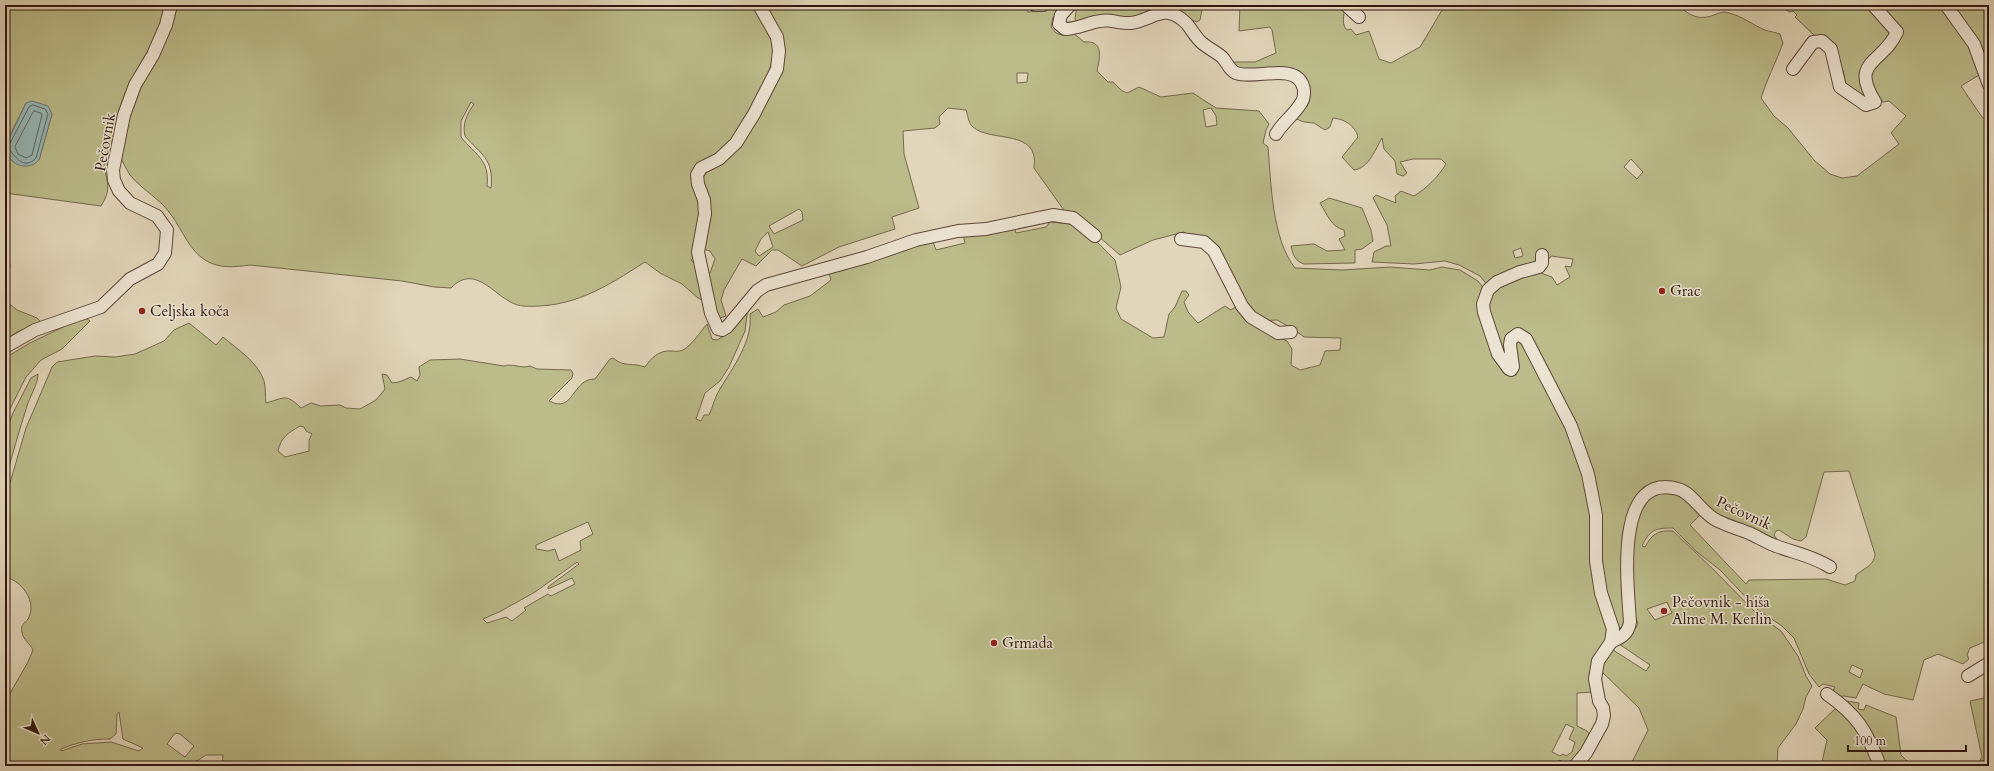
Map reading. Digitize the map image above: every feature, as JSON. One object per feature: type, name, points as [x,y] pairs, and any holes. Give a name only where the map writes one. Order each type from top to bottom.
[{"type":"street","name":"Pečovnik","points":[[5,347],[35,330],[101,307],[130,280],[158,264],[165,253],[167,230],[157,216],[130,203],[119,191],[114,180],[114,170],[124,115],[132,92],[153,55],[166,25],[171,5]]},
{"type":"street","points":[[759,5],[777,37],[780,51],[777,69],[754,114],[736,143],[719,159],[701,168],[697,175],[698,184],[704,200],[705,214],[698,252],[712,313],[718,329],[722,330],[727,327],[757,291],[766,285],[867,258],[916,240],[958,231],[986,229],[1052,215],[1073,218],[1096,236]]},
{"type":"street","points":[[1035,5],[1043,5]]},
{"type":"street","points":[[1070,5],[1061,16],[1059,24],[1065,29],[1074,29],[1101,20],[1121,24],[1133,23],[1159,13],[1170,13],[1186,24],[1201,43],[1222,57],[1234,72],[1245,75],[1284,72],[1293,74],[1301,81],[1304,88],[1302,102],[1276,134]]},
{"type":"street","points":[[1346,5],[1359,17]]},
{"type":"street","points":[[1793,69],[1813,42],[1822,41],[1831,49],[1840,87],[1866,105],[1875,102],[1864,81],[1866,70],[1893,41],[1897,32],[1873,5]]},
{"type":"street","points":[[1946,5],[1974,44],[1989,85]]},
{"type":"street","points":[[1181,238],[1204,242],[1214,251],[1242,306],[1251,317],[1278,333],[1291,332]]},
{"type":"street","name":"Pečovnik","points":[[1542,255],[1542,263],[1539,267],[1520,272],[1497,282],[1488,290],[1484,308],[1498,354],[1507,368],[1511,370],[1513,367],[1510,342],[1515,335],[1520,335],[1526,339],[1570,426],[1588,474],[1596,515],[1596,561],[1601,593],[1613,629],[1611,642],[1598,661],[1595,679],[1599,700],[1603,708],[1604,716],[1602,724],[1586,753],[1575,766]]},
{"type":"street","name":"Pečovnik","points":[[1611,642],[1621,638],[1628,631],[1630,622],[1626,560],[1627,544],[1640,499],[1650,490],[1662,486],[1680,490],[1697,504],[1703,512],[1717,520],[1750,533],[1775,546],[1817,559],[1830,567]]},
{"type":"street","points":[[1968,676],[1989,663]]},
{"type":"street","points":[[1827,694],[1845,707],[1859,721],[1872,743],[1880,766]]},
{"type":"green space","points":[[10,5],[166,5],[158,31],[124,97],[117,119],[110,157],[104,166],[108,187],[106,196],[101,206],[5,193],[5,98],[7,91],[5,89],[5,13]],"holes":[[[26,103],[52,114],[39,160],[8,139]]]},
{"type":"green space","points":[[175,5],[753,5],[772,41],[773,58],[769,71],[753,110],[735,142],[711,162],[699,166],[691,177],[692,185],[700,202],[694,257],[691,260],[697,266],[704,301],[698,298],[682,284],[660,273],[645,262],[602,288],[588,294],[573,300],[541,306],[523,306],[514,304],[479,281],[470,279],[461,281],[451,288],[434,287],[402,281],[250,265],[233,267],[216,265],[205,260],[195,251],[168,210],[140,185],[127,170],[120,156],[130,111]],"holes":[[[471,102],[474,104],[466,119],[464,132],[465,136],[488,163],[491,188],[487,186],[486,169],[484,163],[461,137],[461,121]]]},
{"type":"green space","points":[[759,5],[1023,5],[1028,12],[1039,11],[1051,5],[1065,5],[1053,17],[1051,27],[1056,33],[1062,35],[1072,32],[1084,42],[1095,44],[1099,50],[1097,71],[1108,82],[1113,82],[1121,90],[1127,93],[1139,87],[1161,97],[1193,93],[1216,108],[1259,111],[1269,124],[1263,143],[1268,147],[1272,193],[1277,226],[1287,256],[1295,268],[1342,270],[1390,267],[1430,270],[1442,267],[1460,270],[1478,281],[1485,290],[1480,307],[1514,375],[1516,375],[1517,369],[1515,338],[1523,341],[1580,457],[1611,634],[1593,692],[1577,693],[1577,726],[1587,731],[1591,737],[1573,766],[1564,766],[1560,760],[1550,766],[222,766],[223,755],[206,755],[189,766],[5,766],[5,702],[28,662],[33,650],[24,637],[22,630],[22,626],[28,619],[31,612],[29,599],[22,587],[17,582],[5,577],[5,500],[26,428],[52,367],[57,362],[95,356],[115,357],[135,354],[164,341],[174,330],[189,323],[216,345],[223,337],[252,362],[261,374],[264,381],[266,403],[285,398],[292,400],[301,408],[311,403],[321,406],[340,405],[346,408],[360,409],[376,400],[385,389],[382,374],[387,375],[392,383],[411,377],[417,381],[420,375],[419,367],[430,360],[460,359],[504,366],[530,366],[537,369],[571,370],[573,373],[572,378],[549,401],[557,404],[564,403],[569,400],[581,384],[587,380],[595,379],[610,359],[613,358],[621,363],[645,367],[659,353],[667,351],[680,351],[686,348],[707,324],[712,339],[717,340],[724,336],[748,308],[745,331],[729,367],[720,381],[705,393],[696,419],[701,421],[704,415],[709,415],[718,392],[736,363],[748,334],[750,314],[758,309],[763,317],[776,312],[784,305],[810,296],[831,280],[829,273],[932,239],[936,250],[965,243],[963,235],[1013,224],[1016,233],[1046,227],[1050,222],[1071,224],[1088,233],[1115,260],[1121,287],[1116,308],[1121,319],[1153,338],[1164,337],[1169,314],[1175,307],[1182,291],[1186,291],[1189,295],[1184,302],[1188,312],[1198,323],[1225,306],[1231,310],[1235,307],[1244,319],[1257,328],[1287,341],[1292,349],[1291,365],[1300,370],[1320,365],[1325,351],[1340,350],[1341,338],[1304,337],[1277,320],[1258,321],[1213,254],[1184,232],[1153,240],[1120,255],[1083,223],[1068,216],[1034,168],[1034,155],[1030,147],[1012,138],[981,132],[971,125],[966,110],[948,108],[939,117],[940,124],[935,128],[903,131],[904,154],[919,208],[892,217],[895,229],[839,247],[802,266],[778,250],[772,250],[756,266],[742,259],[724,290],[721,300],[726,316],[717,319],[704,273],[710,273],[715,259],[710,251],[703,249],[700,182],[709,169],[719,164],[780,59]],"holes":[[[1017,73],[1028,73],[1027,82],[1017,83]],[[1211,108],[1216,116],[1217,125],[1206,127],[1203,110]],[[799,209],[802,212],[803,220],[774,234],[769,226]],[[768,232],[773,247],[759,256],[755,251],[761,239]],[[300,426],[304,427],[306,431],[312,434],[309,440],[309,451],[285,457],[278,451],[281,442],[289,433]],[[588,522],[593,534],[580,541],[581,550],[559,561],[555,549],[548,551],[536,549],[536,545]],[[577,562],[579,564],[548,587],[548,589],[572,578],[575,584],[551,596],[548,594],[524,608],[526,610],[512,621],[506,617],[487,623],[483,619],[535,592]],[[119,712],[123,739],[143,748],[139,751],[111,742],[82,744],[61,751],[61,749],[91,740],[110,739],[116,734],[117,714]],[[1566,724],[1574,728],[1569,739],[1575,742],[1572,752],[1566,756],[1563,754],[1560,756],[1552,752]],[[175,733],[180,734],[194,746],[185,757],[167,744]]]},
{"type":"green space","points":[[1077,5],[1165,5],[1165,10],[1142,17],[1079,24],[1075,19]]},
{"type":"green space","points":[[1179,5],[1203,5],[1200,20],[1197,22],[1179,15]]},
{"type":"green space","points":[[1240,5],[1343,5],[1345,7],[1343,22],[1345,28],[1347,30],[1351,29],[1356,35],[1369,31],[1379,59],[1391,63],[1420,47],[1445,5],[1678,5],[1686,12],[1698,17],[1708,17],[1721,12],[1727,12],[1765,30],[1780,34],[1783,43],[1761,98],[1774,116],[1788,128],[1814,160],[1830,174],[1842,178],[1857,176],[1899,144],[1891,133],[1906,116],[1889,101],[1883,102],[1872,91],[1867,83],[1867,75],[1871,67],[1898,39],[1901,32],[1897,22],[1875,5],[1941,5],[1971,45],[1979,75],[1961,86],[1982,117],[1989,122],[1989,640],[1970,648],[1967,655],[1969,659],[1963,664],[1938,654],[1924,660],[1913,700],[1884,694],[1863,684],[1856,698],[1844,696],[1835,697],[1831,694],[1835,687],[1823,684],[1819,687],[1809,674],[1794,638],[1782,626],[1758,610],[1720,570],[1697,552],[1673,528],[1658,529],[1648,536],[1642,546],[1645,547],[1650,539],[1659,532],[1673,531],[1757,614],[1781,631],[1798,656],[1806,676],[1812,686],[1806,697],[1803,709],[1796,724],[1778,748],[1777,766],[1630,766],[1648,730],[1639,708],[1598,668],[1606,651],[1627,635],[1631,630],[1636,628],[1638,623],[1632,612],[1629,596],[1627,558],[1635,516],[1642,503],[1650,493],[1659,488],[1671,490],[1685,498],[1701,514],[1690,525],[1746,584],[1749,580],[1826,579],[1845,585],[1855,581],[1856,575],[1871,564],[1875,554],[1849,471],[1824,472],[1806,537],[1801,541],[1793,539],[1779,530],[1776,531],[1774,535],[1778,541],[1776,545],[1711,517],[1706,514],[1687,494],[1677,487],[1663,484],[1651,487],[1642,495],[1635,507],[1630,521],[1624,561],[1624,577],[1629,622],[1627,627],[1617,628],[1608,610],[1601,588],[1598,558],[1600,529],[1591,477],[1572,423],[1535,355],[1530,340],[1524,333],[1518,331],[1512,333],[1507,341],[1510,364],[1507,363],[1501,355],[1486,305],[1494,287],[1507,279],[1535,271],[1552,277],[1557,285],[1570,277],[1565,266],[1571,267],[1573,259],[1551,256],[1550,258],[1536,258],[1535,267],[1506,276],[1488,286],[1480,276],[1459,265],[1445,261],[1414,264],[1372,262],[1374,252],[1386,246],[1391,246],[1387,225],[1373,198],[1376,195],[1396,203],[1395,196],[1401,191],[1414,196],[1432,182],[1446,164],[1441,159],[1413,159],[1400,162],[1407,173],[1403,176],[1397,174],[1395,161],[1384,149],[1382,138],[1368,162],[1359,169],[1354,170],[1342,157],[1358,137],[1352,126],[1345,121],[1333,118],[1330,127],[1325,130],[1314,123],[1304,122],[1291,117],[1303,99],[1303,78],[1287,69],[1238,72],[1232,68],[1233,62],[1255,62],[1276,53],[1272,30],[1270,27],[1239,31]],"holes":[[[1631,159],[1643,172],[1637,179],[1624,167]],[[1521,248],[1523,256],[1515,258],[1513,251]],[[1667,602],[1672,613],[1655,620],[1647,609]],[[1619,644],[1650,665],[1646,671],[1613,650]],[[1852,665],[1863,670],[1860,678],[1849,672]]]},
{"type":"green space","points":[[1776,5],[1869,5],[1894,33],[1863,72],[1870,102],[1840,83],[1845,81],[1843,70],[1837,70],[1816,37],[1795,17],[1797,15],[1793,11],[1790,12]]},
{"type":"green space","points":[[1950,5],[1989,5],[1989,80]]},
{"type":"green space","points":[[1329,198],[1362,208],[1371,230],[1373,241],[1362,249],[1355,250],[1355,263],[1304,264],[1298,261],[1295,257],[1291,246],[1314,244],[1327,251],[1345,250],[1339,239],[1345,236],[1344,230],[1333,223],[1327,216],[1320,203]]},
{"type":"green space","points":[[5,237],[7,237],[10,267],[6,271],[8,274],[5,280]]},
{"type":"green space","points":[[5,300],[17,310],[37,318],[42,323],[17,332],[5,340]]},
{"type":"green space","points":[[84,317],[90,321],[62,349],[41,360],[26,377],[5,419],[5,358],[30,343]]},
{"type":"green space","points":[[38,374],[37,382],[28,402],[5,481],[5,434],[13,413],[31,378]]},
{"type":"green space","points":[[1989,697],[1989,766],[1977,766],[1982,757],[1970,701]]},
{"type":"green space","points":[[1846,701],[1859,703],[1858,709],[1864,710],[1866,705],[1896,717],[1901,755],[1912,766],[1882,766]]},
{"type":"green space","points":[[1836,708],[1847,713],[1877,766],[1821,766],[1827,740],[1815,728]]},
{"type":"water","points":[[32,101],[48,106],[52,114],[39,160],[29,166],[23,166],[13,162],[9,157],[6,145],[26,103]]},
{"type":"place","name":"Grac","points":[[1662,291]]},
{"type":"place","name":"Celjska koča","points":[[142,311]]},
{"type":"place","name":"Pečovnik - hiša Alme M. Kerlin","points":[[1664,611]]},
{"type":"place","name":"Grmada","points":[[994,643]]}]
